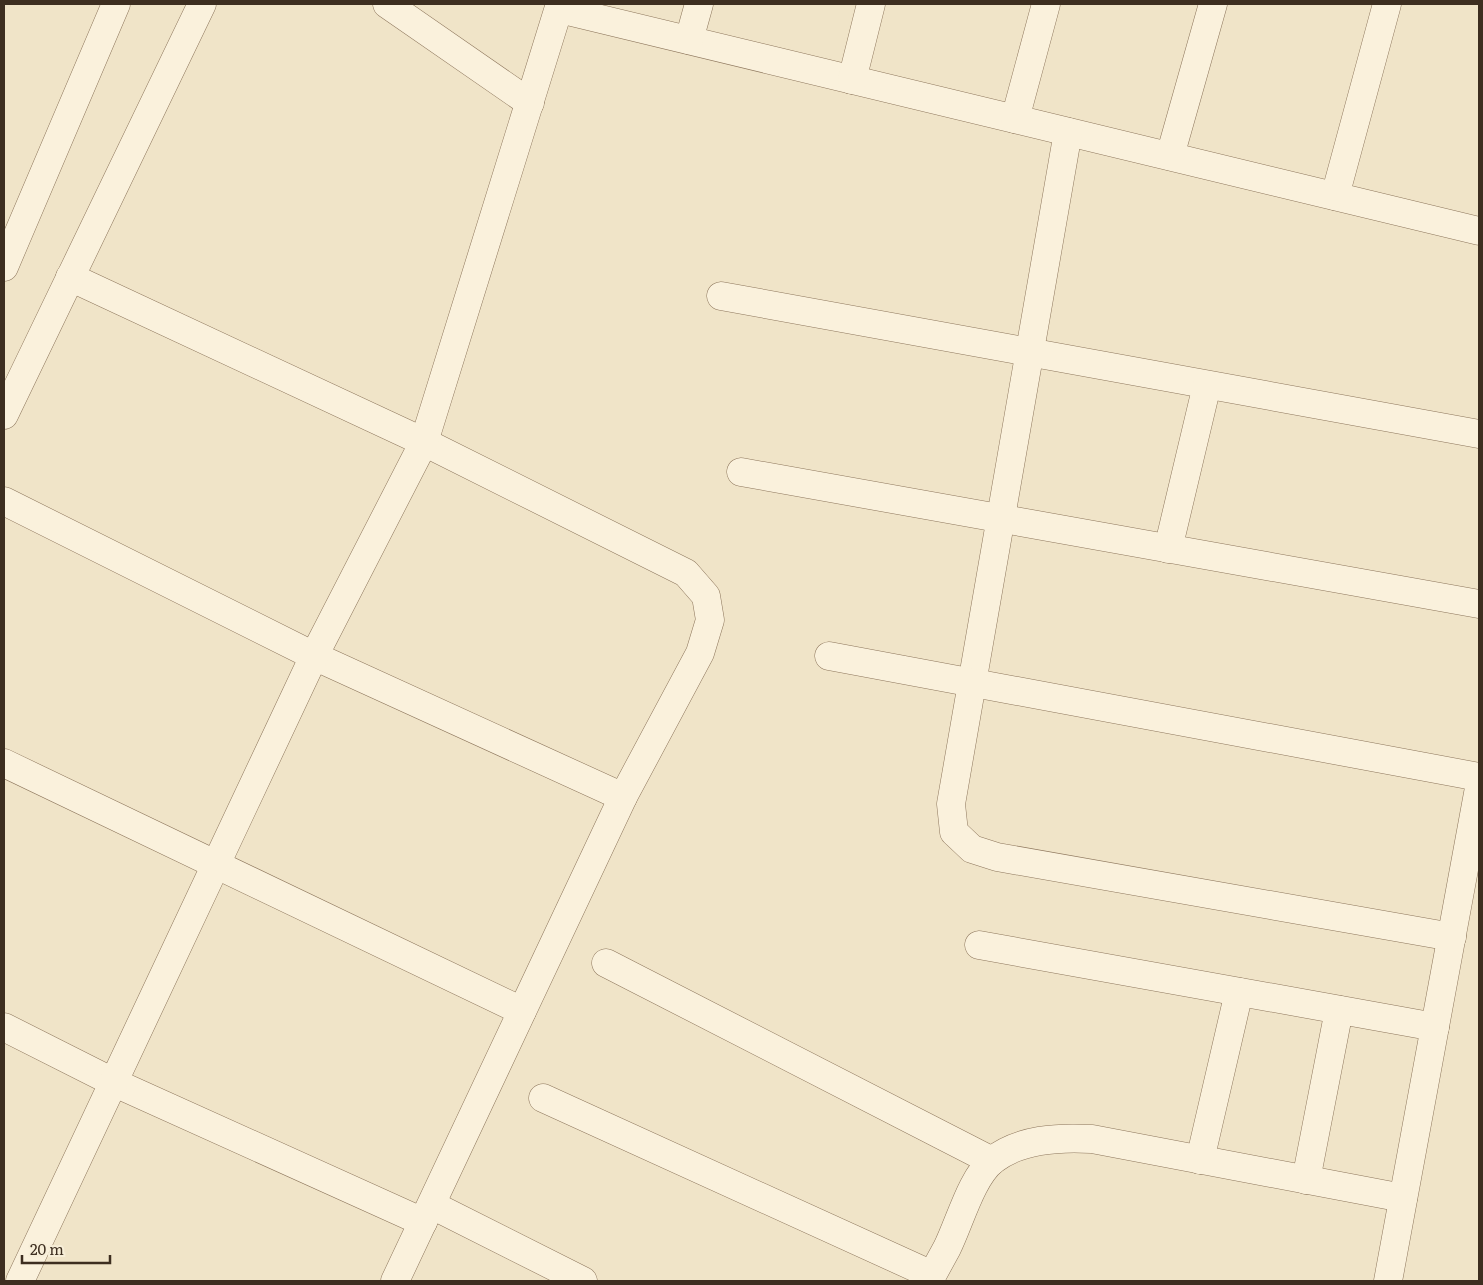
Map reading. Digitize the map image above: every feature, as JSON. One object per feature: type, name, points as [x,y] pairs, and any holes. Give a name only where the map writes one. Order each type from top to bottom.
[{"type":"street","points":[[4,267],[116,4]]},
{"type":"street","points":[[4,415],[202,4]]},
{"type":"street","points":[[388,4],[530,103]]},
{"type":"street","points":[[689,40],[699,4]]},
{"type":"street","points":[[852,80],[871,4]]},
{"type":"street","points":[[1015,119],[1046,4]]},
{"type":"street","points":[[1170,156],[1213,4]]},
{"type":"street","points":[[1335,196],[1387,4]]},
{"type":"street","points":[[20,1281],[114,1083],[214,865],[314,656],[424,442],[559,6],[852,80],[1479,231]]},
{"type":"street","points":[[1068,132],[951,804],[954,832],[972,849],[997,857],[1452,937]]},
{"type":"street","points":[[70,277],[424,442],[686,573],[706,596],[710,620],[700,653],[623,796],[395,1281]]},
{"type":"street","points":[[721,296],[1479,434]]},
{"type":"street","points":[[1168,549],[1207,385]]},
{"type":"street","points":[[741,472],[1479,604]]},
{"type":"street","points":[[4,501],[314,656],[623,796]]},
{"type":"street","points":[[829,656],[1479,777]]},
{"type":"street","points":[[4,763],[214,865],[522,1010]]},
{"type":"street","points":[[1388,1281],[1479,788]]},
{"type":"street","points":[[978,945],[1435,1027]]},
{"type":"street","points":[[606,963],[992,1161]]},
{"type":"street","points":[[1200,1160],[1239,992]]},
{"type":"street","points":[[1306,1180],[1339,1010]]},
{"type":"street","points":[[4,1027],[114,1083],[583,1281]]},
{"type":"street","points":[[543,1098],[931,1278],[976,1182],[992,1161],[1014,1147],[1067,1138],[1092,1139],[1403,1198]]},
{"type":"street","points":[[4,1277],[13,1281]]}]
